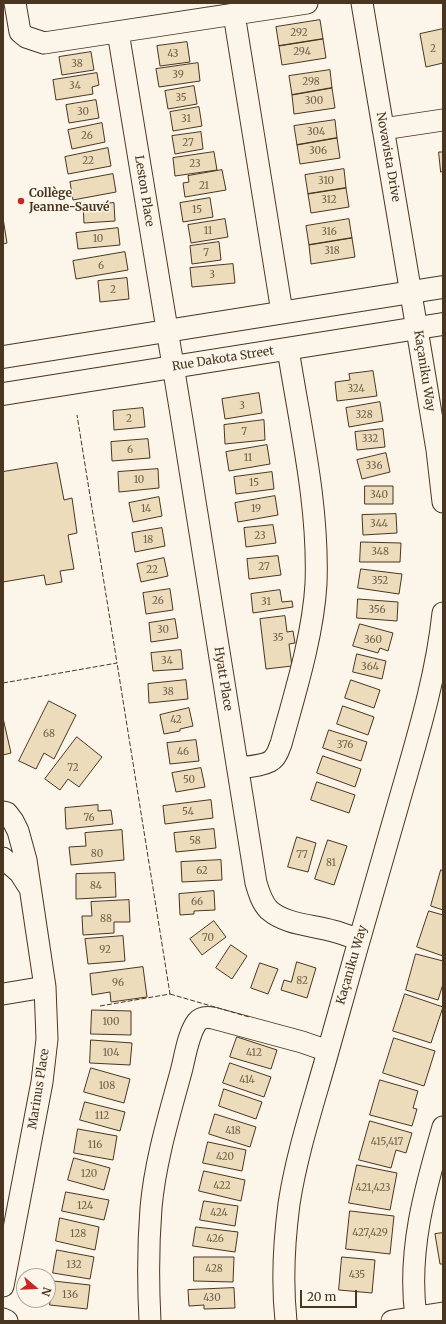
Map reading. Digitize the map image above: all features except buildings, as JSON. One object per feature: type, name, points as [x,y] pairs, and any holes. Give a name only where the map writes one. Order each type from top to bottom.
[{"type":"main road","name":"Rue Dakota Street","points":[[3,357],[171,349],[288,349],[414,310],[443,287]]},
{"type":"main road","name":"Rue Dakota Street","points":[[3,394],[171,349],[282,312],[414,310],[443,324]]},
{"type":"street","points":[[15,3],[20,32],[26,37],[44,43],[307,3]]},
{"type":"street","name":"Novavista Drive","points":[[362,3],[414,310]]},
{"type":"street","points":[[234,14],[282,312]]},
{"type":"street","name":"Leston Place","points":[[118,32],[171,349]]},
{"type":"street","points":[[383,129],[443,120]]},
{"type":"street","name":"Kaçaniku Way","points":[[414,310],[443,502]]},
{"type":"street","name":"Hyatt Place","points":[[171,349],[256,883],[260,898],[269,910],[278,917],[334,931],[359,940]]},
{"type":"street","points":[[238,768],[269,762],[274,760],[278,753],[302,668],[309,636],[316,584],[313,511],[288,349]]},
{"type":"street","name":"Kaçaniku Way","points":[[286,1321],[284,1259],[289,1204],[299,1158],[420,724],[438,677],[438,650],[443,613]]},
{"type":"street","name":"Marinus Place","points":[[3,812],[7,813],[13,821],[18,832],[26,860],[45,988],[46,1039],[43,1076],[3,1286]]},
{"type":"street","name":"Marinus Place","points":[[3,858],[20,873],[31,891]]},
{"type":"street","points":[[3,994],[45,988]]},
{"type":"street","points":[[150,1321],[148,1263],[151,1206],[156,1172],[190,1036],[197,1021],[206,1017],[213,1018],[302,1042],[328,1051]]},
{"type":"street","points":[[416,1317],[413,1276],[416,1241],[421,1206],[443,1127]]},
{"type":"street","points":[[392,1321],[443,1313]]},
{"type":"street","points":[[3,1319],[7,1321]]},
{"type":"fence","points":[[3,683],[117,663],[77,415]]},
{"type":"fence","points":[[100,1006],[170,994],[117,663]]},
{"type":"fence","points":[[170,994],[249,1017]]},
{"type":"place","name":"Collège Jeanne-Sauvé","points":[[21,201]]}]
